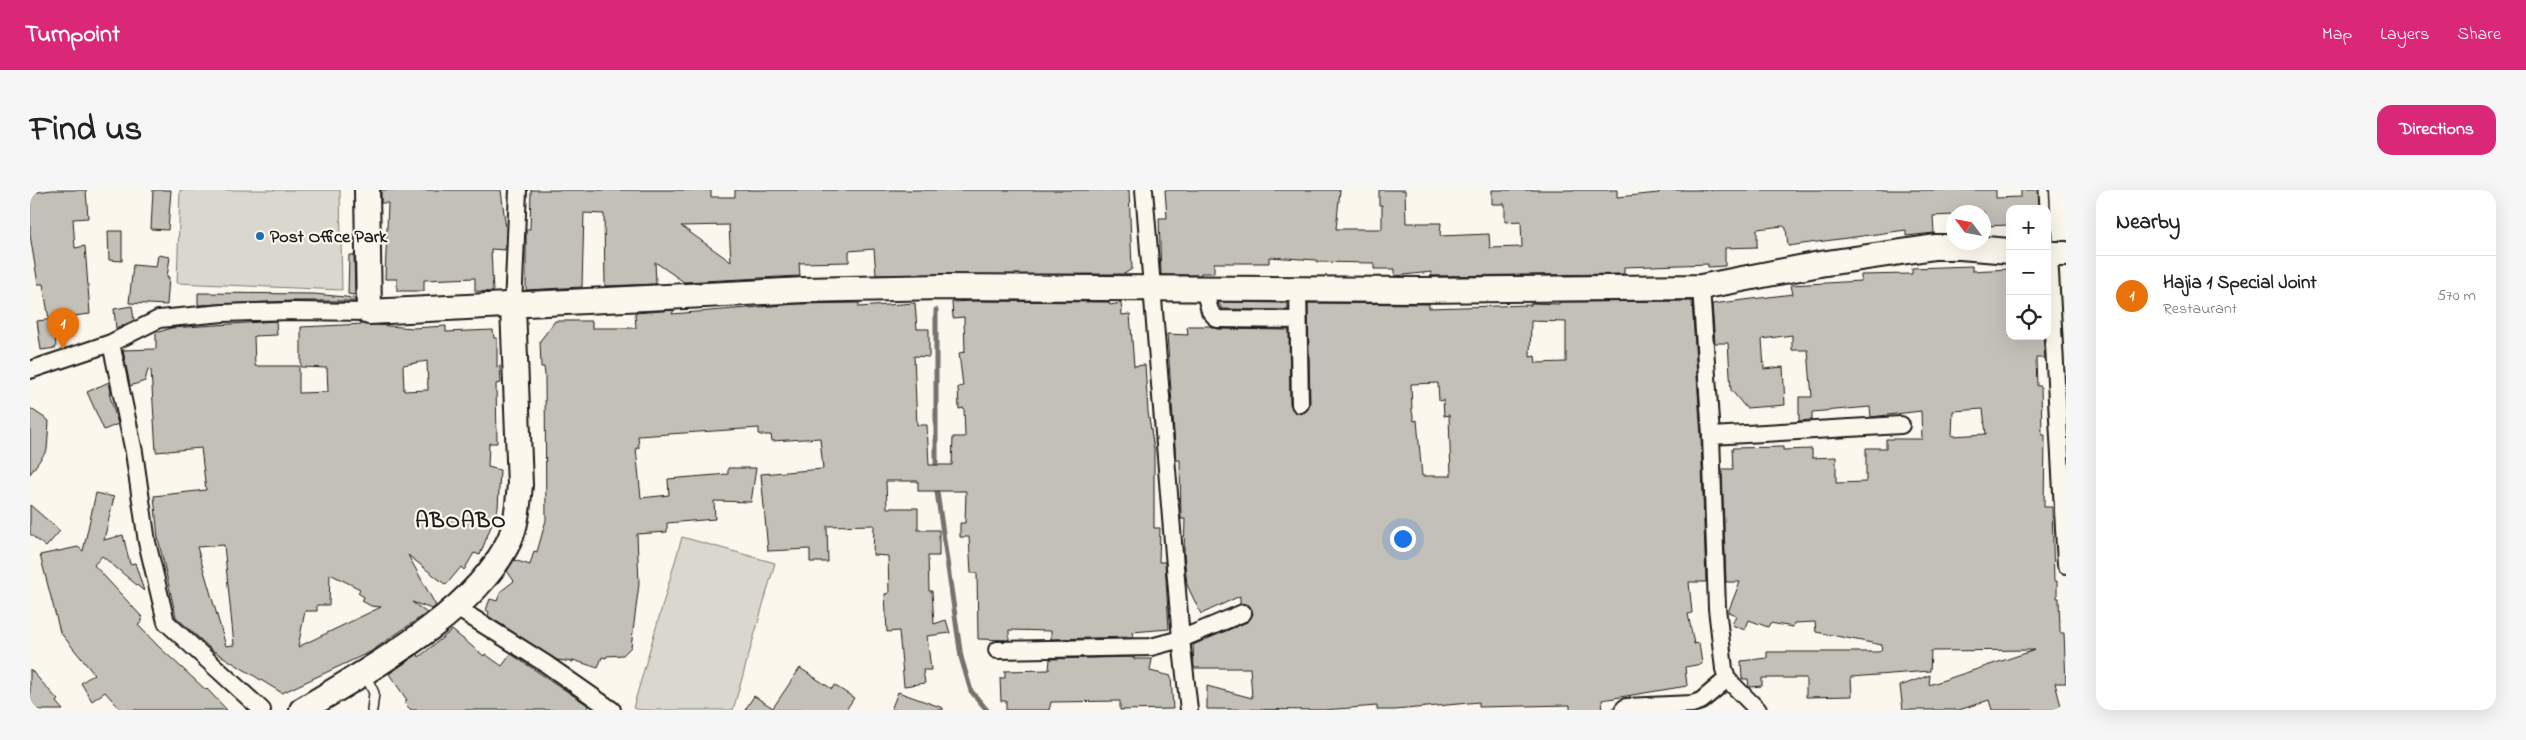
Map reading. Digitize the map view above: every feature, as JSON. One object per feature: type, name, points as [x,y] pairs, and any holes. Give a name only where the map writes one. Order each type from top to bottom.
[{"type":"street","points":[[367,190],[369,312]]},
{"type":"street","points":[[302,710],[364,672],[457,608],[483,581],[509,540],[517,510],[520,485],[513,306],[518,190]]},
{"type":"street","points":[[1144,190],[1181,639],[1189,710]]},
{"type":"street","points":[[30,370],[111,342],[159,319],[224,314],[292,311],[369,312],[804,290],[942,287],[1298,289],[1702,287],[1820,264],[1935,248],[1960,247],[2006,251]]},
{"type":"street","points":[[2052,248],[2066,554]]},
{"type":"street","points":[[1702,287],[1711,436],[1717,608],[1724,669],[1727,679],[1758,710]]},
{"type":"street","points":[[1204,289],[1210,312],[1217,319],[1298,320]]},
{"type":"street","points":[[1298,289],[1300,404]]},
{"type":"street","points":[[111,342],[134,452],[147,542],[166,622],[262,710]]},
{"type":"street","points":[[1711,436],[1901,425]]},
{"type":"street","points":[[457,608],[546,664],[612,710]]},
{"type":"street","points":[[997,650],[1151,647],[1181,639],[1244,613]]},
{"type":"street","points":[[1623,710],[1626,707],[1692,704],[1701,701],[1727,679]]},
{"type":"lane","points":[[2044,190],[2045,205]]},
{"type":"lane","points":[[364,672],[374,693],[372,710]]},
{"type":"shaded area","name":"Post Office Park","points":[[180,190],[340,190],[342,290],[177,283]]},
{"type":"shaded area","points":[[682,537],[775,563],[733,710],[641,710],[633,708]]},
{"type":"building","points":[[52,190],[86,190],[88,218],[73,219],[75,248],[85,246],[90,314],[49,319],[43,284],[38,284],[30,235],[30,193]]},
{"type":"building","points":[[153,190],[171,190],[168,230],[151,229]]},
{"type":"building","points":[[381,190],[501,190],[506,229],[505,250],[491,249],[493,292],[475,291],[475,278],[424,280],[424,291],[397,291],[397,279],[385,279],[388,203],[381,203]]},
{"type":"building","points":[[531,190],[711,190],[711,197],[735,197],[735,190],[1129,190],[1132,269],[1124,274],[876,275],[874,249],[849,251],[849,262],[799,263],[800,276],[684,282],[655,262],[656,284],[605,286],[604,214],[584,213],[582,287],[526,290],[526,229],[530,229]],"holes":[[[729,225],[731,262],[681,226]]]},
{"type":"building","points":[[1165,190],[1340,190],[1336,229],[1382,229],[1382,205],[1379,205],[1379,190],[1405,190],[1406,223],[1441,223],[1440,236],[1489,234],[1490,248],[1522,247],[1521,221],[1505,222],[1505,204],[1492,204],[1492,190],[1617,190],[1617,197],[1659,193],[1659,190],[1996,190],[1996,198],[2021,197],[2021,190],[2038,190],[2039,205],[2006,205],[2006,225],[1991,226],[1991,205],[1946,205],[1946,215],[1933,216],[1934,233],[1906,236],[1906,230],[1788,246],[1786,228],[1783,226],[1757,229],[1757,247],[1725,248],[1725,266],[1708,267],[1708,264],[1624,267],[1624,274],[1431,276],[1431,272],[1395,276],[1395,269],[1374,269],[1374,263],[1317,262],[1317,260],[1269,257],[1269,263],[1214,263],[1214,273],[1201,273],[1201,275],[1161,275],[1159,218],[1167,218]]},
{"type":"building","points":[[108,231],[122,231],[122,261],[109,260]]},
{"type":"building","points":[[158,255],[170,257],[167,277],[169,277],[167,305],[129,303],[133,265],[156,267]]},
{"type":"building","points":[[349,255],[354,255],[355,295],[348,294]]},
{"type":"building","points":[[1972,266],[1972,271],[2006,269],[2006,340],[2043,340],[2045,358],[2036,358],[2037,386],[2041,386],[2042,435],[2045,435],[2044,507],[2052,507],[2054,581],[2057,581],[2057,598],[2059,598],[2060,633],[2064,633],[2066,683],[2055,683],[2062,710],[1992,710],[1989,700],[1959,710],[1903,710],[1900,686],[1930,675],[1929,685],[2035,650],[1931,651],[1930,671],[1851,677],[1852,696],[1806,697],[1806,678],[1762,678],[1762,686],[1749,687],[1748,679],[1742,679],[1741,661],[1767,658],[1767,652],[1878,652],[1881,651],[1882,645],[1816,632],[1815,622],[1794,623],[1793,627],[1770,623],[1768,627],[1749,620],[1745,630],[1732,625],[1736,615],[1728,612],[1740,582],[1726,582],[1722,469],[1733,469],[1732,448],[1783,447],[1783,450],[1812,449],[1812,458],[1836,457],[1836,483],[1866,482],[1866,448],[1886,448],[1886,439],[1922,439],[1921,411],[1871,417],[1870,407],[1812,412],[1812,420],[1799,421],[1799,397],[1812,397],[1808,350],[1792,350],[1792,335],[1762,339],[1764,369],[1783,367],[1785,405],[1746,408],[1731,390],[1728,343],[1715,343],[1712,304],[1793,294],[1791,285],[1861,281],[1861,275],[1912,274],[1912,268]],"holes":[[[1983,409],[1986,434],[1952,436],[1953,411]]]},
{"type":"building","points":[[198,293],[314,294],[355,298],[355,301],[292,301],[198,305]]},
{"type":"building","points":[[1692,301],[1701,437],[1706,582],[1689,582],[1692,613],[1688,614],[1694,644],[1699,643],[1702,664],[1685,667],[1687,686],[1602,700],[1603,710],[1570,710],[1570,705],[1479,707],[1479,702],[1395,710],[1377,710],[1377,706],[1323,710],[1207,709],[1207,686],[1252,698],[1250,668],[1194,668],[1193,645],[1247,622],[1253,614],[1249,605],[1240,604],[1240,596],[1201,614],[1187,585],[1184,553],[1185,519],[1181,519],[1180,460],[1176,460],[1167,334],[1188,335],[1187,326],[1210,326],[1217,329],[1289,330],[1290,404],[1295,412],[1301,414],[1308,409],[1310,404],[1308,303],[1429,304],[1429,308],[1531,305],[1531,303],[1559,304],[1559,302]],"holes":[[[1531,321],[1566,322],[1566,362],[1536,363],[1535,356],[1530,357]],[[1438,383],[1439,401],[1443,400],[1444,416],[1449,415],[1451,476],[1422,476],[1417,420],[1414,421],[1412,411],[1411,384]]]},
{"type":"building","points":[[952,302],[1109,302],[1110,305],[1121,303],[1122,315],[1130,314],[1134,366],[1145,365],[1148,412],[1154,449],[1154,528],[1160,528],[1159,562],[1165,562],[1169,629],[1132,632],[1133,637],[1051,639],[1051,631],[1009,630],[1009,640],[978,639],[977,573],[971,573],[969,537],[960,537],[960,523],[965,523],[966,491],[918,491],[918,481],[886,481],[887,508],[918,508],[918,530],[939,530],[939,556],[928,556],[929,591],[932,591],[934,624],[946,620],[950,633],[927,636],[931,670],[923,670],[925,683],[904,686],[899,631],[887,632],[885,594],[889,593],[888,556],[873,555],[874,525],[827,526],[828,562],[810,562],[810,549],[768,551],[761,474],[823,469],[820,438],[772,441],[771,435],[759,435],[759,428],[638,436],[639,448],[636,448],[641,498],[669,495],[668,479],[728,474],[728,468],[756,468],[751,502],[714,501],[715,519],[667,523],[667,532],[637,534],[639,584],[631,647],[623,655],[602,657],[598,668],[573,660],[573,662],[557,660],[488,616],[489,612],[486,610],[490,599],[497,601],[501,591],[514,581],[507,571],[514,560],[530,565],[534,551],[537,552],[546,520],[545,375],[544,367],[541,367],[540,341],[555,321],[592,321],[592,328],[636,328],[635,313],[674,310],[672,314],[797,304],[859,303],[859,307],[915,303],[917,329],[929,329],[929,357],[914,356],[917,425],[927,425],[929,465],[952,465],[953,437],[965,437],[964,408],[959,409],[958,387],[963,386],[959,353],[965,352],[964,317],[953,318]]},
{"type":"building","points":[[1218,302],[1288,303],[1288,310],[1222,309]]},
{"type":"building","points":[[132,306],[134,320],[116,329],[114,309]]},
{"type":"building","points":[[54,319],[56,348],[41,350],[37,321]]},
{"type":"building","points":[[276,321],[277,335],[254,336],[255,366],[299,366],[299,393],[328,392],[327,368],[301,367],[301,327],[364,324],[413,328],[446,326],[446,332],[493,330],[494,338],[497,338],[497,367],[500,366],[501,383],[496,384],[497,443],[489,443],[488,467],[500,470],[498,508],[480,555],[474,553],[464,570],[461,567],[446,585],[408,555],[436,606],[432,609],[412,602],[427,613],[370,652],[282,693],[212,650],[176,617],[158,538],[154,496],[206,490],[201,448],[156,452],[151,370],[148,369],[145,381],[130,386],[123,350],[156,349],[156,333],[171,328]],"holes":[[[427,361],[428,390],[404,391],[403,365]],[[224,545],[234,645],[226,646],[197,547]],[[330,574],[360,589],[358,593],[364,597],[362,601],[371,606],[381,607],[298,647],[305,611],[317,611],[317,605],[329,605]]]},
{"type":"building","points":[[109,382],[111,392],[109,393],[118,424],[104,430],[87,392]]},
{"type":"building","points":[[30,408],[49,421],[47,450],[30,474]]},
{"type":"building","points":[[96,493],[114,497],[104,540],[123,535],[130,564],[135,563],[144,591],[102,556],[94,565],[142,617],[142,622],[138,625],[227,710],[121,710],[105,692],[92,701],[81,683],[94,674],[60,632],[40,555],[78,547],[83,551]]},
{"type":"building","points":[[30,505],[60,531],[46,547],[30,534]]},
{"type":"building","points":[[452,630],[484,656],[485,654],[502,666],[511,654],[589,706],[586,710],[411,710],[404,703],[407,700],[389,674],[418,654],[419,657]]},
{"type":"building","points":[[1134,657],[1134,659],[1152,659],[1150,671],[1171,676],[1173,709],[1120,710],[1120,701],[1051,702],[1049,710],[1006,710],[1006,701],[1001,701],[1000,678],[1005,678],[1005,671],[1049,670],[1050,659]]},
{"type":"building","points":[[800,668],[832,689],[834,685],[854,698],[846,710],[745,710],[754,696],[773,708]]},
{"type":"building","points":[[30,669],[58,700],[56,702],[63,710],[30,710]]},
{"type":"building","points":[[898,692],[943,708],[943,710],[891,710]]},
{"type":"waterway","points":[[936,310],[936,472]]},
{"type":"waterway","points":[[936,485],[961,657],[971,691],[987,710]]},
{"type":"place","name":"Post Office Park","points":[[260,236]]},
{"type":"place","name":"Hajia 1 Special Joint","points":[[63,349]]},
{"type":"district","name":"ABOABO","points":[[461,519]]}]
